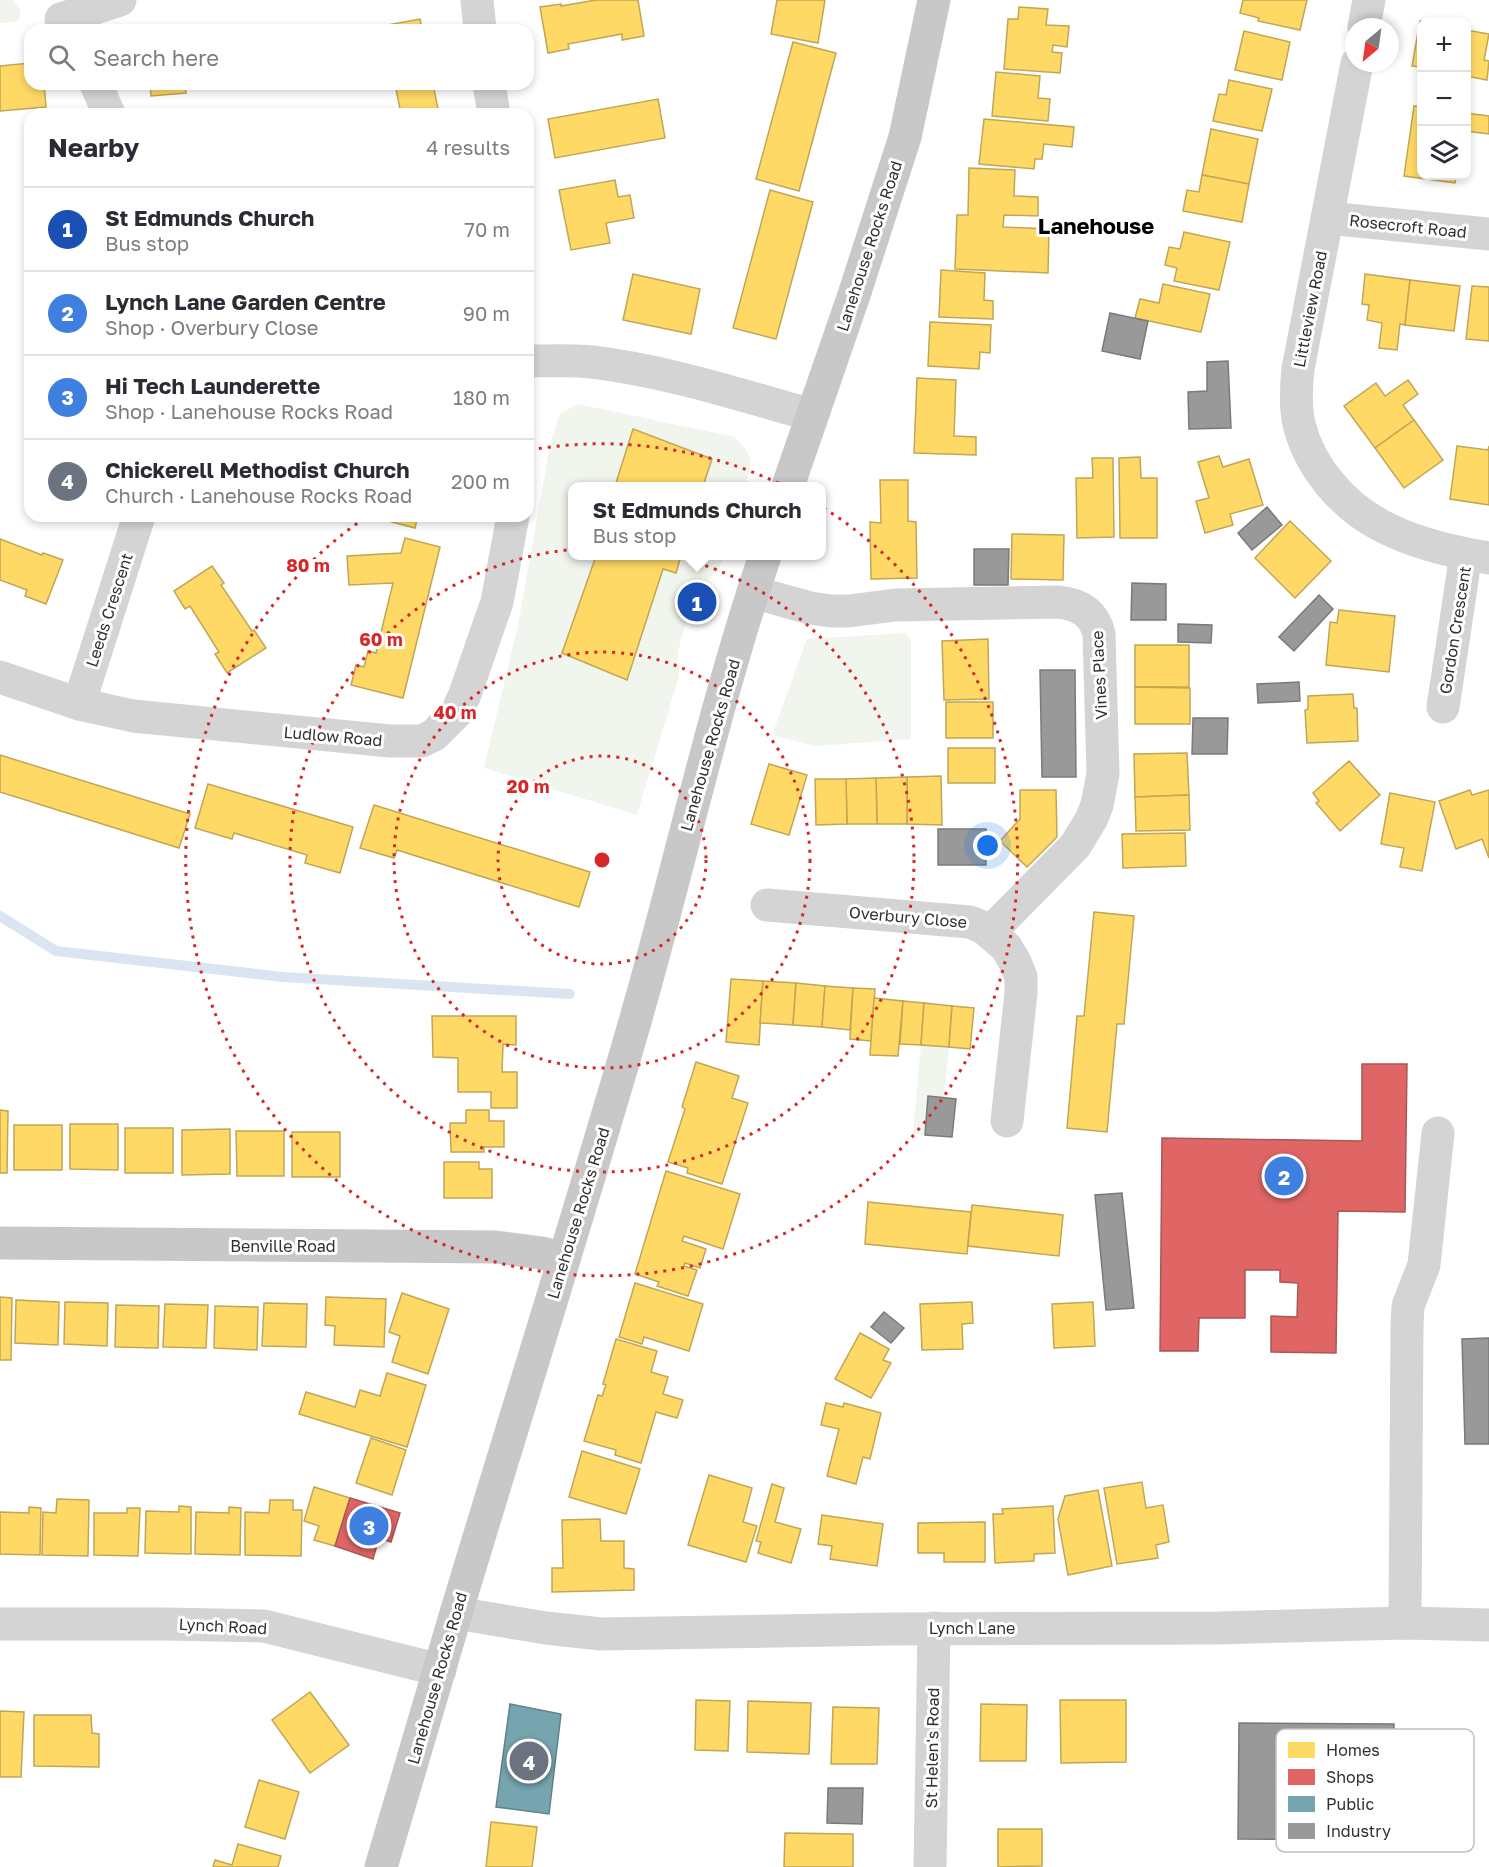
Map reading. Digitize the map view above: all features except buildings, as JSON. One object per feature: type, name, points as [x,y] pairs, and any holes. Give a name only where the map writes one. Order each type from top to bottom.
[{"type":"main road","name":"Lanehouse Rocks Road","points":[[789,482],[854,295],[905,137],[934,0]]},
{"type":"main road","name":"Lanehouse Rocks Road","points":[[381,1867],[655,954],[688,823],[763,560]]},
{"type":"main road","name":"Benville Road","points":[[0,1243],[495,1247],[542,1253],[564,1259]]},
{"type":"street","points":[[59,16],[120,0]]},
{"type":"street","points":[[477,0],[479,24]]},
{"type":"street","points":[[1366,18],[1369,0]]},
{"type":"street","name":"Littleview Road","points":[[1355,72],[1298,369],[1296,406],[1299,424],[1312,456],[1332,486],[1346,501],[1380,525],[1406,536],[1478,556]]},
{"type":"street","points":[[99,90],[106,108]]},
{"type":"street","points":[[490,90],[493,108]]},
{"type":"street","name":"Rosecroft Road","points":[[1327,218],[1489,234]]},
{"type":"street","points":[[534,360],[592,362],[642,371],[719,389],[812,415]]},
{"type":"street","name":"Leeds Crescent","points":[[79,704],[137,522]]},
{"type":"street","name":"Ludlow Road","points":[[0,677],[79,704],[164,720],[390,741],[422,741],[434,735],[458,712],[497,602],[512,522]]},
{"type":"street","name":"Gordon Crescent","points":[[1443,706],[1478,556]]},
{"type":"street","name":"Vines Place","points":[[753,592],[810,608],[831,611],[895,605],[1058,602],[1078,607],[1093,618],[1099,634],[1103,774],[1097,805],[1075,846],[990,932]]},
{"type":"street","name":"Overbury Close","points":[[767,905],[970,922],[1000,940],[1011,954],[1019,970],[1022,985],[1007,1121]]},
{"type":"street","points":[[1405,1623],[1408,1306],[1424,1264],[1438,1132]]},
{"type":"street","name":"Lynch Lane","points":[[456,1612],[546,1628],[601,1634],[934,1628],[1206,1628],[1405,1623],[1489,1625]]},
{"type":"street","name":"Lynch Road","points":[[0,1624],[264,1626],[440,1670]]},
{"type":"street","name":"St Helen's Road","points":[[930,1867],[934,1628]]},
{"type":"shaded area","points":[[0,0],[13,0],[21,11],[19,19],[0,23]]},
{"type":"shaded area","points":[[578,404],[735,437],[746,450],[750,460],[746,482],[568,482],[568,560],[722,560],[719,569],[694,595],[678,651],[679,676],[637,815],[484,768],[518,625],[551,440],[560,414]]},
{"type":"shaded area","points":[[906,633],[911,640],[911,739],[815,746],[772,735],[807,639]]},
{"type":"shaded area","points":[[921,1045],[949,1047],[944,1097],[928,1096],[925,1135],[913,1134]]},
{"type":"waterway","points":[[0,916],[56,951],[283,977],[570,994]]},
{"type":"place","name":"St Edmunds Church","points":[[697,602]]},
{"type":"place","name":"Lynch Lane Garden Centre","points":[[1284,1176]]},
{"type":"place","name":"Hi Tech Launderette","points":[[369,1526]]},
{"type":"place","name":"Chickerell Methodist Church","points":[[529,1761]]},
{"type":"district","name":"Lanehouse","points":[[1096,226]]}]
